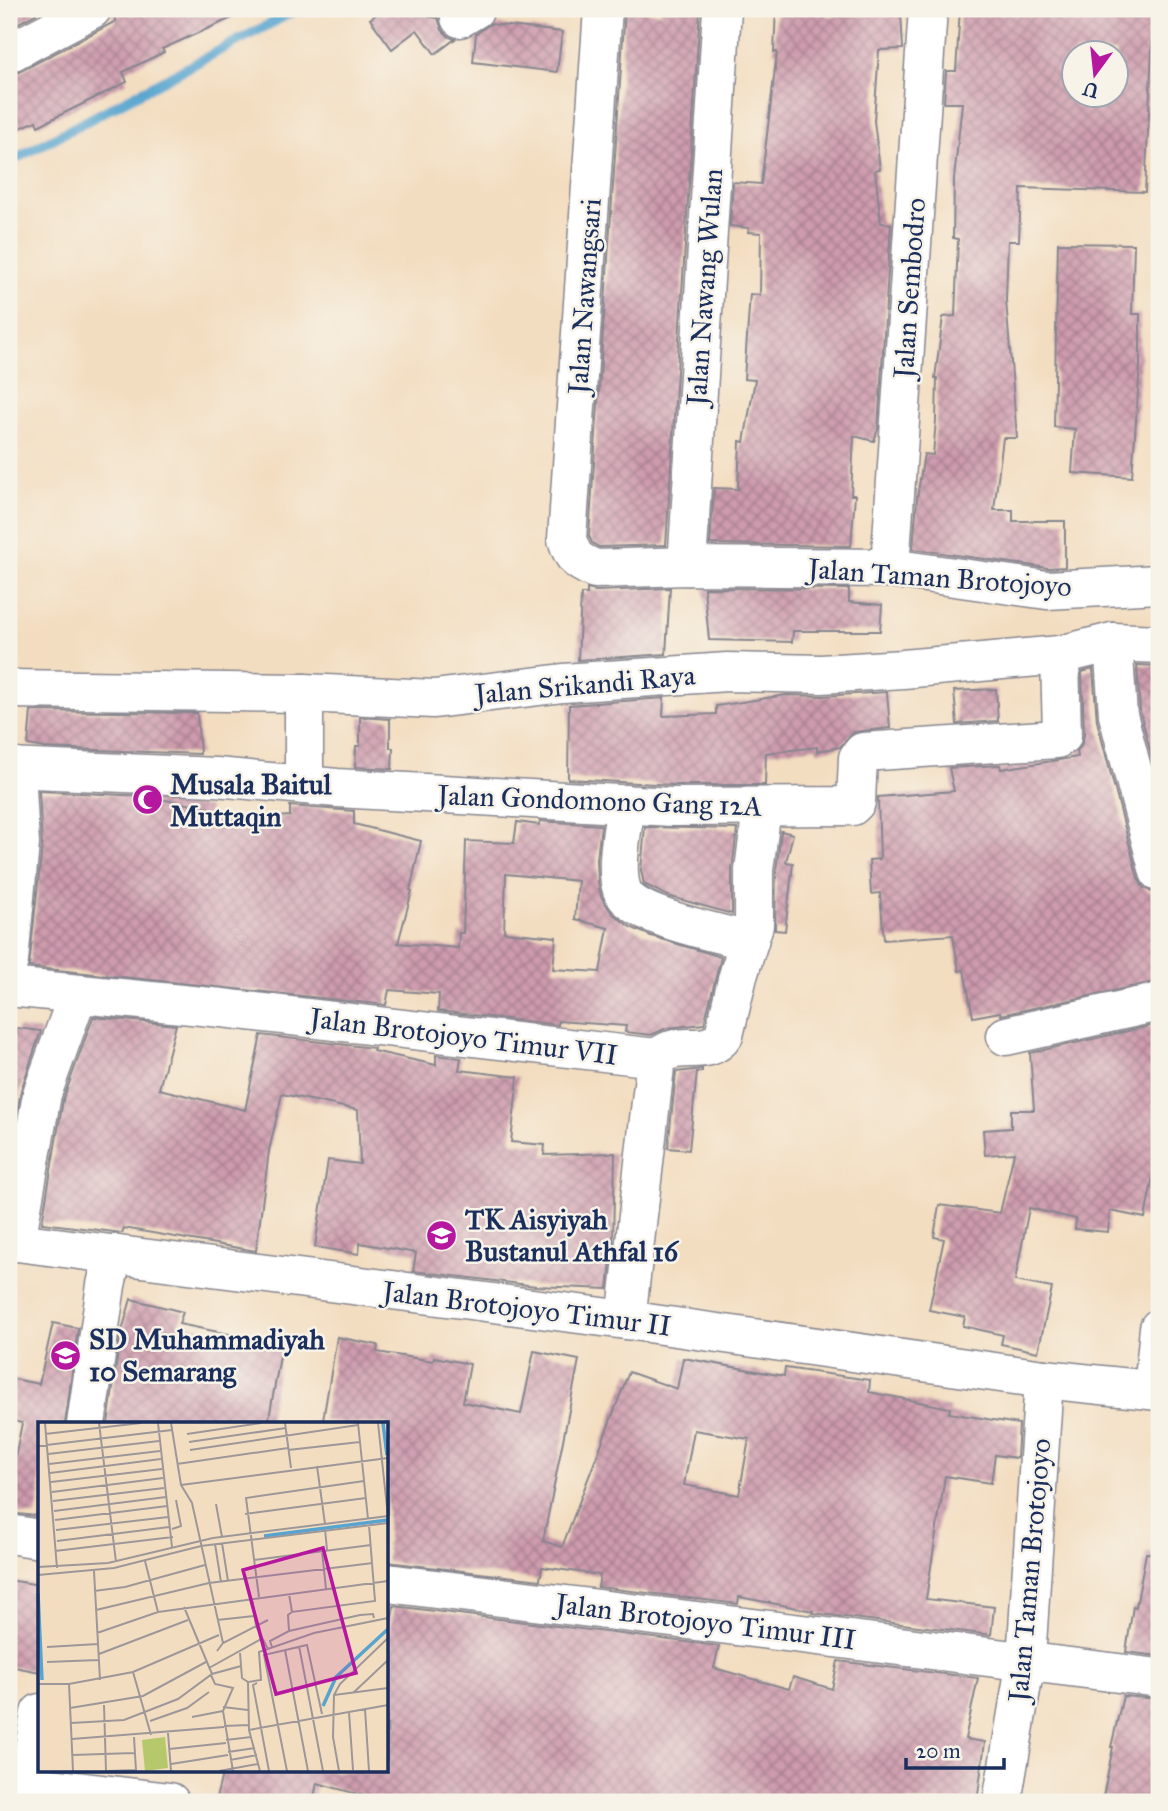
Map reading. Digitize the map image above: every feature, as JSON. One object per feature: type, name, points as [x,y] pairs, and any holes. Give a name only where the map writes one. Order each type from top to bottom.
[{"type":"street","points":[[9,53],[92,9]]},
{"type":"street","name":"Jalan Nawangsari","points":[[595,569],[572,556],[567,539],[603,9]]},
{"type":"street","name":"Jalan Nawang Wulan","points":[[687,566],[722,9]]},
{"type":"street","name":"Jalan Sembodro","points":[[890,568],[928,9]]},
{"type":"street","name":"Jalan Taman Brotojoyo","points":[[595,569],[687,566],[890,568],[1047,590],[1159,584]]},
{"type":"street","points":[[1113,642],[1118,715],[1151,807],[1159,872]]},
{"type":"street","name":"Jalan Srikandi Raya","points":[[9,689],[304,693],[434,699],[590,681],[727,672],[821,674],[1060,655],[1113,642],[1159,644]]},
{"type":"street","name":"Jalan Gondomono Gang 12A","points":[[12,768],[216,777],[304,785],[626,804],[762,808],[855,805],[858,758],[863,752],[1057,739],[1062,736],[1060,655]]},
{"type":"street","points":[[304,693],[304,785]]},
{"type":"street","points":[[9,961],[20,844],[12,768]]},
{"type":"street","points":[[626,804],[620,868],[621,888],[626,898],[655,914],[688,926],[749,941]]},
{"type":"street","points":[[656,1058],[672,1050],[705,1047],[720,1042],[724,1035],[754,925],[754,870],[762,808]]},
{"type":"street","name":"Jalan Brotojoyo Timur VII","points":[[9,987],[656,1058],[626,1320]]},
{"type":"street","points":[[12,1242],[42,1094],[78,994]]},
{"type":"street","points":[[1006,1036],[1159,1002]]},
{"type":"street","name":"Jalan Brotojoyo Timur II","points":[[12,1242],[626,1320],[1044,1379],[1156,1391]]},
{"type":"street","points":[[86,1422],[113,1254]]},
{"type":"street","points":[[1156,1391],[1159,1328]]},
{"type":"street","name":"Jalan Taman Brotojoyo","points":[[1002,1802],[1026,1660],[1044,1379]]},
{"type":"street","points":[[9,1534],[38,1539]]},
{"type":"street","name":"Jalan Brotojoyo Timur III","points":[[388,1583],[1159,1678]]},
{"type":"street","points":[[38,1719],[18,1784],[170,1802]]},
{"type":"building","points":[[9,9],[34,9],[36,14],[9,28]]},
{"type":"building","points":[[114,9],[252,9],[162,49],[164,52],[123,72],[127,82],[38,126],[36,121],[9,133],[9,75],[116,21]]},
{"type":"building","points":[[384,9],[440,9],[430,17],[438,18],[442,30],[455,39],[435,54],[417,30],[392,49],[370,19]]},
{"type":"building","points":[[625,9],[661,13],[661,9],[700,9],[666,545],[599,547],[592,543],[589,536]]},
{"type":"building","points":[[776,9],[826,9],[826,16],[901,13],[903,49],[879,50],[874,121],[880,169],[875,170],[881,223],[891,224],[878,429],[874,441],[854,436],[851,495],[855,495],[851,546],[710,544],[714,488],[738,489],[740,441],[744,442],[755,380],[744,379],[750,294],[760,295],[761,233],[748,232],[749,228],[730,226],[733,182],[761,184],[777,52],[774,52]]},
{"type":"building","points":[[960,9],[1154,9],[1145,192],[1021,188],[1019,241],[1008,241],[1006,300],[1017,438],[1003,438],[994,510],[1013,510],[1013,521],[1065,521],[1065,567],[1048,568],[913,549],[924,454],[933,455],[935,378],[943,317],[955,316],[958,239],[953,238],[954,179],[962,103],[944,103],[946,71],[956,71]]},
{"type":"building","points":[[490,24],[562,32],[557,72],[473,62],[476,34]]},
{"type":"building","points":[[1058,243],[1134,244],[1132,314],[1140,314],[1140,364],[1132,477],[1072,473],[1075,429],[1054,427]]},
{"type":"building","points":[[670,588],[666,654],[578,660],[581,594],[587,594],[587,589],[596,591]]},
{"type":"building","points":[[704,588],[849,589],[849,602],[882,605],[880,631],[793,631],[792,642],[709,640]]},
{"type":"building","points":[[1137,665],[1159,666],[1159,778],[1140,711]]},
{"type":"building","points":[[1093,669],[1097,721],[1138,878],[1143,887],[1153,893],[1159,907],[1159,981],[1001,1015],[1000,1012],[973,1017],[964,970],[959,971],[953,935],[884,940],[880,893],[871,894],[869,860],[880,859],[878,797],[954,791],[949,768],[1000,765],[1001,769],[1078,757],[1077,751],[1084,735],[1082,672]]},
{"type":"building","points":[[996,689],[998,721],[957,724],[954,691]]},
{"type":"building","points":[[887,692],[890,728],[854,732],[840,747],[817,751],[817,747],[766,753],[765,785],[673,785],[568,779],[569,705],[664,698],[663,716],[716,714],[716,706],[786,695]]},
{"type":"building","points":[[31,711],[197,713],[200,754],[45,748],[28,745]]},
{"type":"building","points":[[360,717],[390,719],[392,769],[355,767],[356,746],[360,746]]},
{"type":"building","points":[[39,791],[144,796],[209,808],[207,822],[290,816],[290,806],[354,811],[354,824],[421,841],[410,890],[412,891],[398,943],[458,948],[459,933],[463,933],[466,841],[514,843],[517,822],[539,825],[540,821],[601,825],[597,859],[598,883],[601,896],[612,913],[630,927],[651,936],[721,957],[704,1024],[667,1028],[651,1035],[625,1032],[626,1026],[558,1021],[558,1025],[438,1011],[439,994],[389,990],[386,1005],[29,967],[42,846]],"holes":[[[506,874],[578,881],[575,919],[608,928],[600,972],[553,969],[556,937],[504,932]]]},
{"type":"building","points":[[645,827],[737,829],[732,870],[732,914],[668,896],[644,884],[641,870]]},
{"type":"building","points":[[781,831],[793,834],[786,862],[793,863],[785,931],[775,930],[776,871]]},
{"type":"building","points":[[93,1017],[176,1025],[159,1089],[245,1110],[261,1035],[374,1048],[373,1051],[436,1065],[436,1055],[461,1058],[459,1070],[518,1077],[511,1142],[545,1145],[544,1155],[615,1153],[613,1241],[608,1289],[536,1286],[413,1271],[416,1253],[360,1243],[359,1254],[315,1247],[328,1160],[360,1164],[358,1110],[282,1094],[269,1151],[256,1251],[124,1228],[122,1233],[42,1223],[63,1100]]},
{"type":"building","points":[[1159,1024],[1159,1145],[1145,1218],[1110,1211],[1108,1232],[1075,1229],[1076,1219],[1029,1208],[1015,1281],[1052,1288],[1038,1352],[1001,1344],[1003,1335],[963,1326],[965,1317],[929,1310],[944,1239],[934,1237],[939,1205],[1000,1213],[1014,1153],[985,1155],[983,1130],[1011,1128],[1011,1110],[1034,1110],[1030,1053]]},
{"type":"building","points":[[17,1028],[41,1031],[21,1090],[9,1157],[9,1086],[13,1060],[9,1059],[9,1031],[17,1032]]},
{"type":"building","points":[[702,1069],[702,1072],[697,1072],[689,1150],[668,1148],[676,1072]]},
{"type":"building","points":[[131,1299],[183,1312],[179,1324],[282,1345],[268,1422],[108,1422],[120,1338]]},
{"type":"building","name":"SD Muhammadiyah 10 Semarang","points":[[53,1323],[78,1328],[65,1422],[38,1422],[36,1516],[9,1513],[9,1473],[12,1473],[22,1423],[9,1420],[9,1378],[39,1384]]},
{"type":"building","points":[[337,1337],[378,1345],[377,1352],[433,1361],[434,1357],[470,1364],[463,1402],[521,1414],[534,1351],[579,1360],[543,1541],[562,1547],[629,1372],[677,1389],[683,1358],[784,1376],[785,1368],[870,1380],[869,1392],[950,1408],[949,1413],[1019,1424],[1017,1458],[995,1455],[991,1483],[945,1476],[926,1599],[994,1607],[991,1635],[812,1613],[813,1611],[739,1597],[738,1604],[598,1587],[600,1575],[542,1567],[540,1580],[388,1562],[388,1422],[323,1420]],"holes":[[[694,1430],[749,1439],[739,1495],[684,1485]]]},
{"type":"building","points":[[1146,1553],[1159,1554],[1159,1656],[1126,1652],[1133,1606],[1136,1607]]},
{"type":"building","points":[[9,1580],[38,1585],[38,1672],[9,1666]]},
{"type":"building","points":[[394,1606],[719,1646],[714,1668],[789,1689],[793,1677],[832,1689],[838,1661],[978,1678],[965,1739],[985,1742],[977,1802],[387,1802],[317,1783],[313,1802],[215,1802],[223,1772],[388,1772],[388,1641]]},
{"type":"building","points":[[1123,1696],[1159,1699],[1159,1802],[1102,1802]]},
{"type":"waterway","points":[[9,162],[298,9]]},
{"type":"place","name":"Musala Baitul Muttaqin","points":[[147,800]]},
{"type":"place","name":"TK Aisyiyah Bustanul Athfal 16","points":[[442,1235]]},
{"type":"place","name":"SD Muhammadiyah 10 Semarang","points":[[66,1355]]}]
